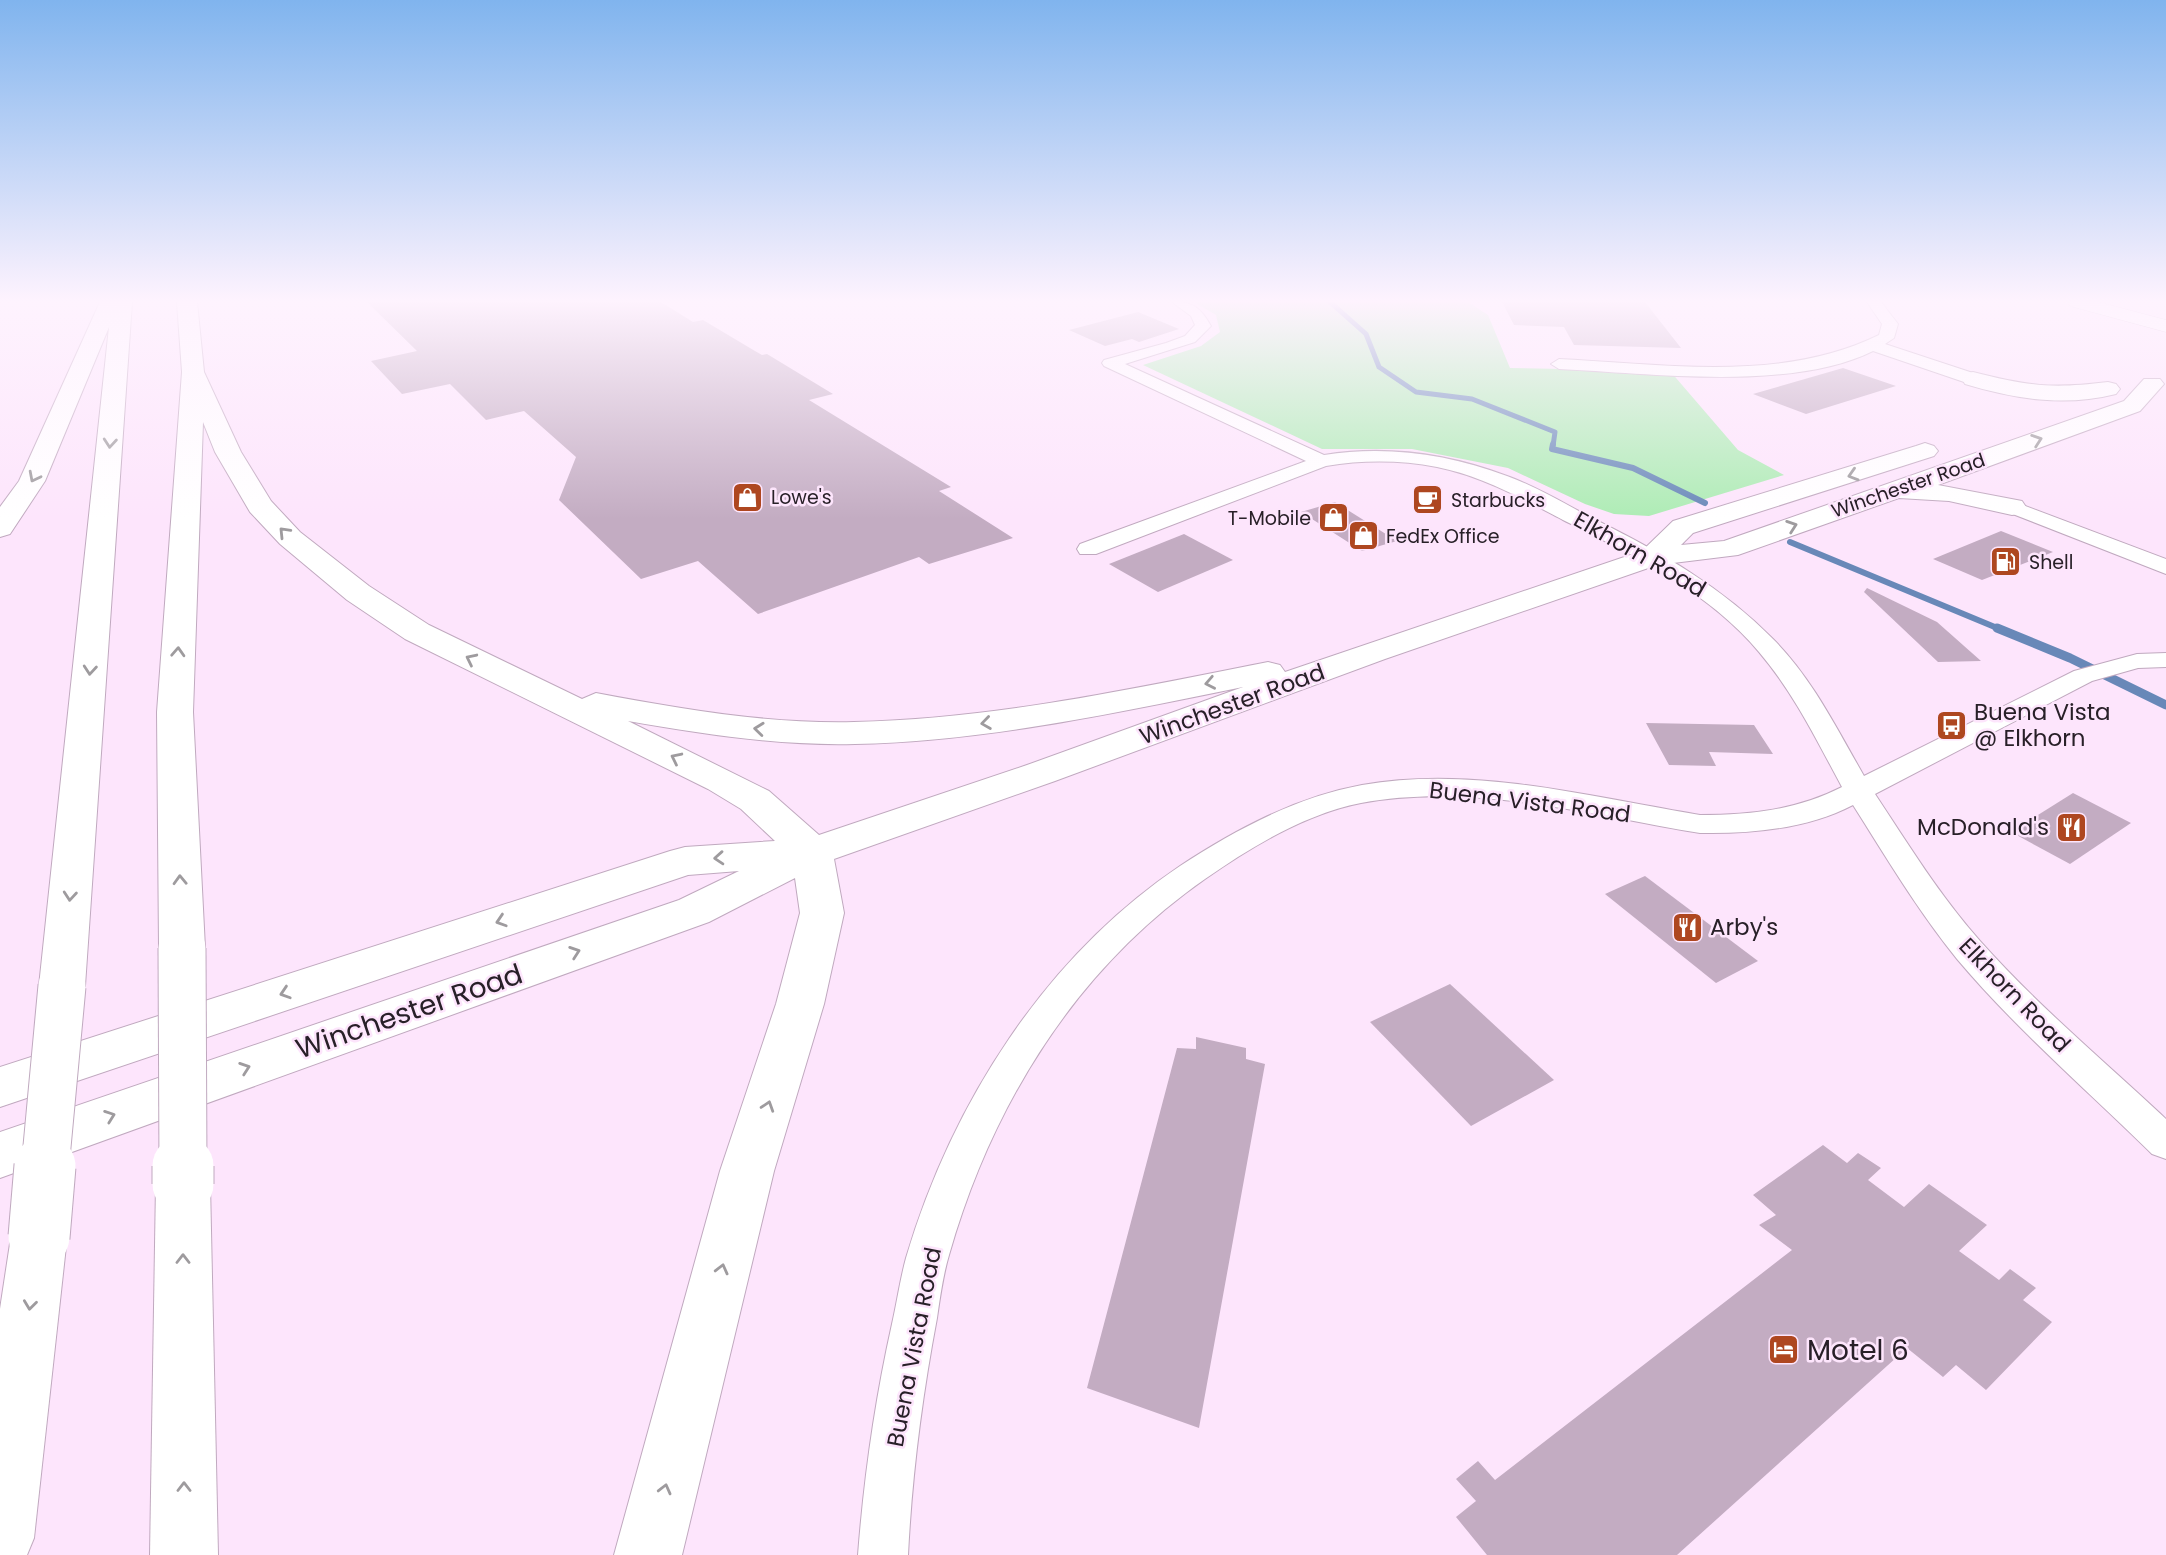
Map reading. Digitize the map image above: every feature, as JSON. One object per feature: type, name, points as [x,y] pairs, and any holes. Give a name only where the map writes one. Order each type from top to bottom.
[{"type":"highway","points":[[0,528],[32,481],[78,375]]},
{"type":"highway","points":[[0,1538],[39,1237],[116,375]]},
{"type":"highway","points":[[184,1555],[182,948],[175,712],[193,375]]},
{"type":"highway","points":[[194,375],[235,463],[260,506],[290,538],[358,593],[417,632],[755,800],[811,852],[822,913],[800,1004],[747,1171],[648,1555]]},
{"type":"highway","points":[[1968,380],[2047,396],[2108,389]]},
{"type":"highway","name":"Winchester Road","points":[[1968,380],[2009,400],[2020,416],[2108,389],[2159,382]]},
{"type":"highway","name":"Winchester Road","points":[[0,1155],[694,911],[811,852],[1079,760],[1373,652],[1653,557],[1728,549],[2132,406],[2159,382]]},
{"type":"highway","name":"Winchester Road","points":[[1653,557],[1683,527],[1947,444]]},
{"type":"highway","points":[[1975,461],[1973,477],[1983,489],[2012,507]]},
{"type":"highway","points":[[1884,494],[1948,494],[2012,507]]},
{"type":"highway","points":[[548,695],[682,721],[768,730],[867,732],[961,726],[1071,710],[1373,652]]},
{"type":"highway","name":"Winchester Road","points":[[0,1087],[685,861],[811,852]]},
{"type":"street","points":[[1135,375],[1322,461]]},
{"type":"street","points":[[1952,375],[1968,380]]},
{"type":"street","name":"Elkhorn Road","points":[[1088,549],[1322,461],[1352,456],[1393,456],[1440,462],[1501,480],[1653,557],[1721,602],[1767,646],[1806,696],[1858,790],[1929,899],[1969,950],[2010,994],[2166,1143]]},
{"type":"street","points":[[2012,507],[2166,568]]},
{"type":"street","name":"Buena Vista Road","points":[[883,1555],[897,1406],[927,1257],[968,1149],[1022,1048],[1072,979],[1166,890],[1259,831],[1311,808],[1362,794],[1410,789],[1464,790],[1700,824],[1740,824],[1799,816],[1828,806],[2083,676],[2120,665],[2166,660]]},
{"type":"green space","points":[[1163,375],[1673,375],[1738,450],[1784,475],[1649,516],[1614,514],[1585,504],[1508,468],[1412,449],[1322,449]]},
{"type":"building","name":"Lowe's","points":[[384,375],[801,375],[833,394],[809,400],[951,487],[939,491],[1013,538],[929,564],[919,557],[758,614],[698,561],[641,579],[559,500],[576,457],[524,411],[486,420],[450,384],[402,394]]},
{"type":"building","points":[[1820,375],[1862,375],[1896,386],[1806,414],[1753,394]]},
{"type":"building","points":[[1335,502],[1397,541],[1362,551],[1301,512]]},
{"type":"building","points":[[2001,531],[2053,552],[1982,580],[1933,559]]},
{"type":"building","points":[[1184,534],[1233,560],[1158,592],[1109,564]]},
{"type":"building","points":[[1867,588],[1937,622],[1981,661],[1938,662],[1864,592]]},
{"type":"building","points":[[1646,723],[1754,725],[1773,754],[1709,752],[1716,766],[1669,765]]},
{"type":"building","name":"McDonald's","points":[[2073,793],[2131,823],[2070,864],[2011,832]]},
{"type":"building","points":[[1645,876],[1758,961],[1716,983],[1605,894]]},
{"type":"building","points":[[1450,984],[1554,1080],[1471,1126],[1370,1022]]},
{"type":"building","points":[[1196,1037],[1246,1048],[1246,1059],[1265,1064],[1199,1428],[1087,1388],[1177,1048],[1196,1049]]},
{"type":"building","name":"Motel 6","points":[[1823,1145],[1847,1163],[1858,1153],[1881,1168],[1868,1180],[1904,1207],[1929,1184],[1987,1225],[1959,1251],[1999,1280],[2010,1269],[2036,1288],[2023,1300],[2052,1322],[1986,1390],[1956,1365],[1943,1377],[1907,1348],[1677,1555],[1487,1555],[1456,1517],[1476,1501],[1456,1479],[1478,1461],[1495,1480],[1792,1250],[1759,1225],[1776,1215],[1753,1195]]},
{"type":"waterway","points":[[1390,375],[1416,392],[1472,399],[1555,432],[1553,446]]},
{"type":"waterway","points":[[1553,444],[1552,449],[1633,468],[1705,503]]},
{"type":"waterway","points":[[1790,542],[2002,630]]},
{"type":"waterway","points":[[1997,628],[2070,658],[2166,705]]},
{"type":"place","name":"Lowe's","points":[[748,497]]},
{"type":"place","name":"Starbucks","points":[[1428,500]]},
{"type":"place","name":"T-Mobile","points":[[1334,518]]},
{"type":"place","name":"FedEx Office","points":[[1363,536]]},
{"type":"place","name":"Shell","points":[[2006,562]]},
{"type":"place","name":"Buena Vista @ Elkhorn","points":[[1951,725]]},
{"type":"place","name":"McDonald's","points":[[2072,827]]},
{"type":"place","name":"Arby's","points":[[1687,927]]},
{"type":"place","name":"Motel 6","points":[[1784,1350]]}]
